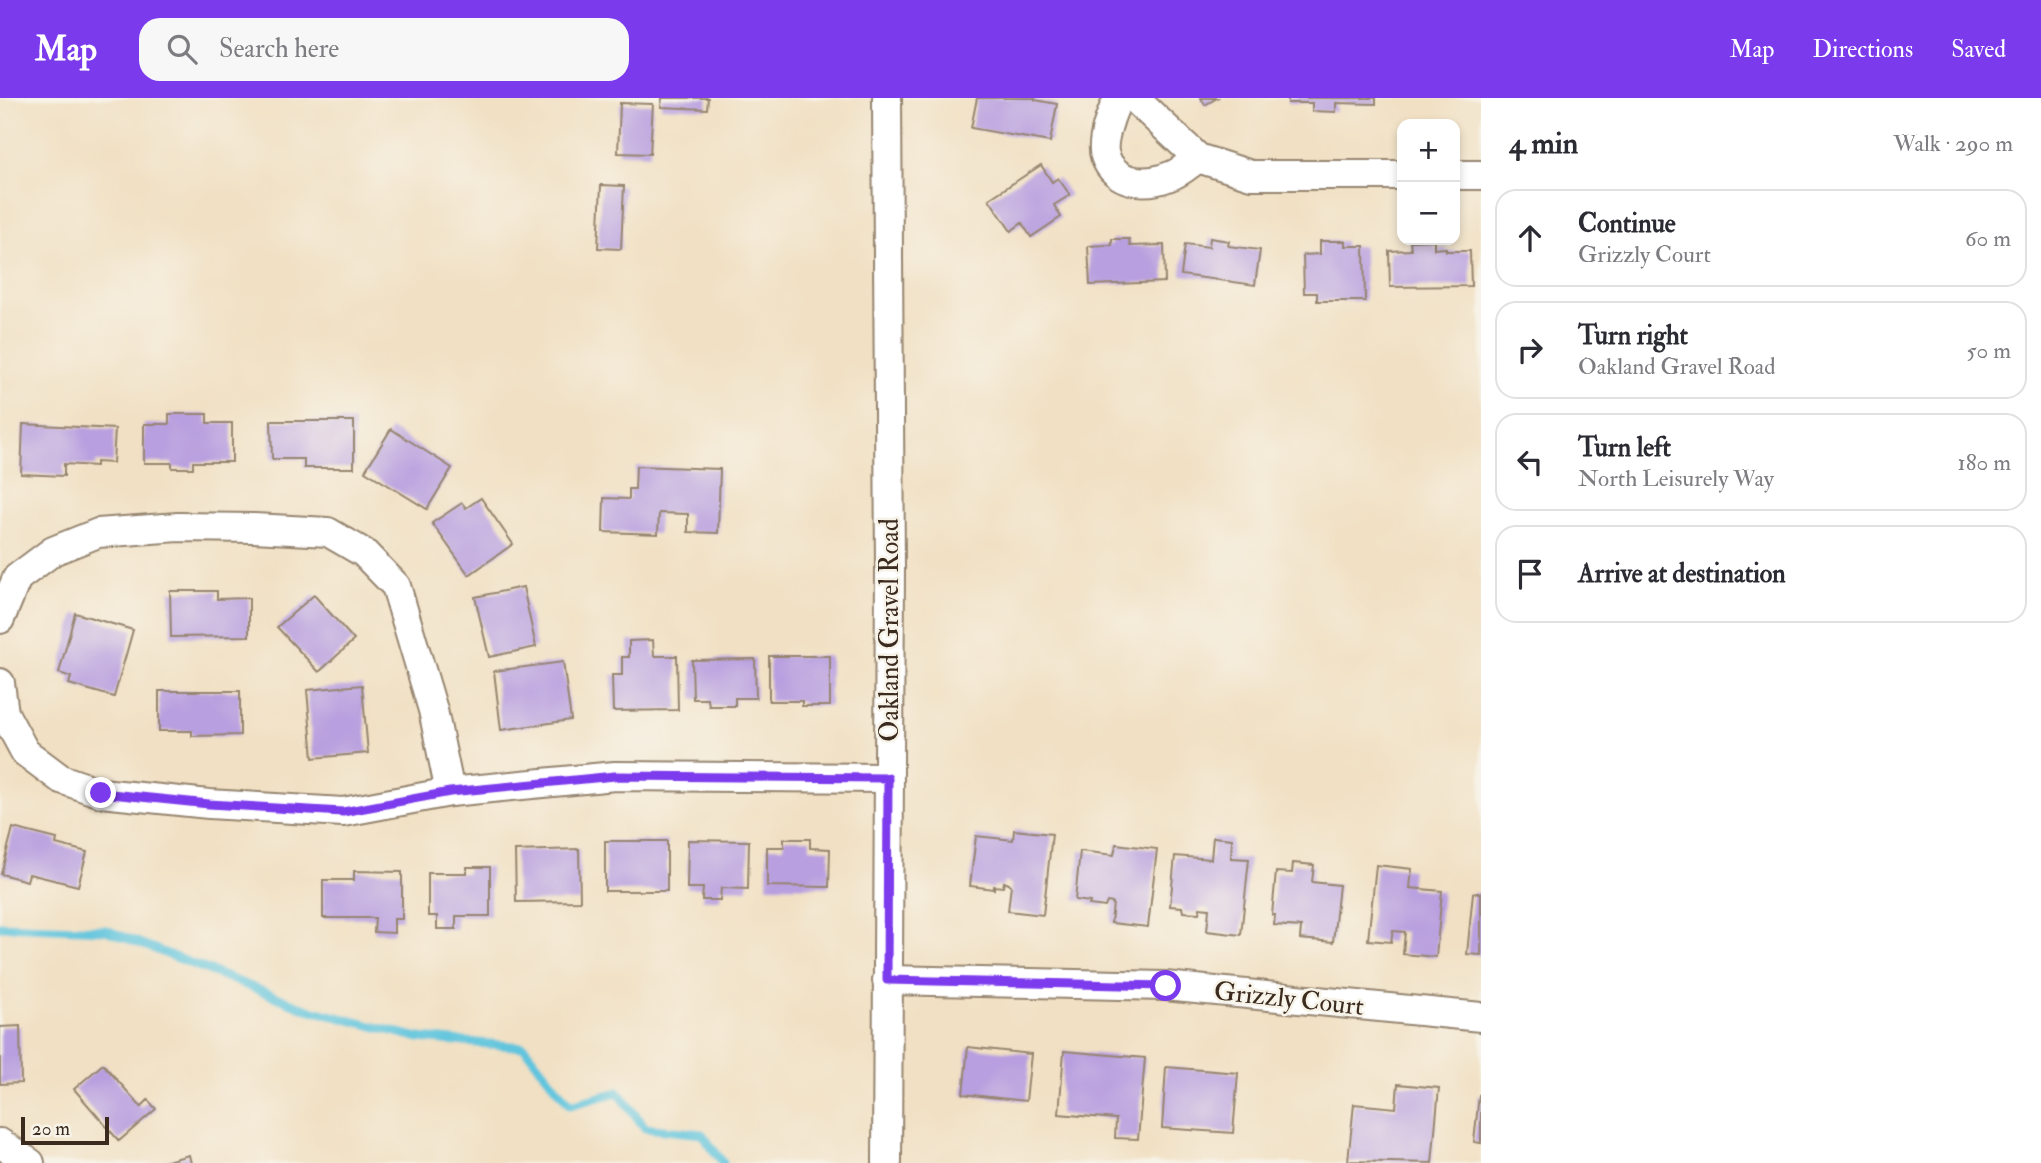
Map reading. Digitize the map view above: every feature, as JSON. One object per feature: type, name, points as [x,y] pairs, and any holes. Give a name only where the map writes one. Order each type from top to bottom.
[{"type":"street","name":"Oakland Gravel Road","points":[[887,98],[890,553],[887,1163]]},
{"type":"street","points":[[1119,98],[1106,135],[1104,154],[1113,171],[1126,179],[1156,181],[1173,175],[1198,158]]},
{"type":"street","points":[[1134,98],[1198,158],[1251,175],[1397,175]]},
{"type":"street","points":[[1460,175],[1481,175]]},
{"type":"street","points":[[0,619],[17,578],[53,551],[98,533],[178,527],[328,532],[364,553],[396,586],[433,710],[450,792]]},
{"type":"street","points":[[0,683],[4,713],[25,752],[61,779],[101,793],[209,804],[343,812],[450,792],[615,776],[888,778]]},
{"type":"street","name":"Grizzly Court","points":[[887,980],[1166,986],[1481,1017]]},
{"type":"street","points":[[0,1143],[30,1163]]},
{"type":"building","points":[[662,98],[708,98],[707,109],[661,107]]},
{"type":"building","points":[[977,98],[1035,98],[1057,104],[1050,142],[971,128]]},
{"type":"building","points":[[1201,98],[1217,98],[1205,105]]},
{"type":"building","points":[[1288,98],[1376,98],[1376,104],[1336,103],[1336,112],[1312,111],[1312,103],[1288,103]]},
{"type":"building","points":[[620,103],[653,104],[650,154],[618,153]]},
{"type":"building","points":[[1041,165],[1052,182],[1058,178],[1070,195],[1054,205],[1061,217],[1031,237],[1022,223],[1011,231],[989,199]]},
{"type":"building","points":[[601,185],[624,186],[621,249],[598,248]]},
{"type":"building","points":[[1210,238],[1229,241],[1228,246],[1260,250],[1255,285],[1181,275],[1185,244],[1209,247]]},
{"type":"building","points":[[1112,239],[1129,239],[1130,246],[1164,245],[1165,282],[1090,285],[1088,246],[1112,245]]},
{"type":"building","points":[[1320,241],[1345,241],[1345,246],[1364,246],[1365,301],[1317,301],[1317,293],[1304,293],[1303,255],[1320,254]]},
{"type":"building","points":[[1410,245],[1434,245],[1434,249],[1446,248],[1446,251],[1470,251],[1471,286],[1390,287],[1389,251],[1411,250]]},
{"type":"building","points":[[169,414],[207,414],[207,423],[232,423],[232,462],[193,462],[193,468],[172,468],[172,463],[144,463],[144,424],[169,424]]},
{"type":"building","points":[[271,421],[354,421],[354,468],[304,468],[304,459],[272,459]]},
{"type":"building","points":[[23,424],[115,429],[113,463],[96,462],[96,466],[64,464],[64,476],[21,474]]},
{"type":"building","points":[[391,429],[452,468],[427,509],[365,471]]},
{"type":"building","points":[[636,466],[720,469],[718,533],[688,532],[688,514],[659,513],[658,534],[603,532],[604,498],[629,499],[629,489],[635,489]]},
{"type":"building","points":[[481,498],[513,544],[469,575],[432,523],[462,503],[466,508]]},
{"type":"building","points":[[523,587],[536,647],[489,657],[475,597]]},
{"type":"building","points":[[170,591],[217,591],[217,599],[249,598],[249,636],[171,637]]},
{"type":"building","points":[[314,595],[354,640],[319,672],[277,627]]},
{"type":"building","points":[[75,613],[133,630],[114,697],[69,684],[71,677],[59,673]]},
{"type":"building","points":[[653,640],[654,656],[677,656],[678,710],[613,711],[612,675],[622,675],[622,657],[629,657],[629,641]]},
{"type":"building","points":[[769,656],[830,656],[830,706],[802,706],[802,701],[769,701]]},
{"type":"building","points":[[755,659],[756,698],[735,698],[735,706],[709,706],[708,699],[693,699],[692,660]]},
{"type":"building","points":[[563,662],[571,720],[501,730],[494,671]]},
{"type":"building","points":[[362,685],[368,753],[313,758],[307,690]]},
{"type":"building","points":[[159,691],[240,691],[240,735],[192,736],[192,731],[159,731]]},
{"type":"building","points":[[13,828],[57,839],[56,844],[87,852],[78,886],[29,874],[27,881],[1,874]]},
{"type":"building","points":[[1014,830],[1052,834],[1043,915],[1008,911],[1011,885],[1004,882],[1003,887],[994,886],[994,889],[970,886],[976,836],[1013,840]]},
{"type":"building","points":[[1213,837],[1232,839],[1231,858],[1249,859],[1241,935],[1207,931],[1209,909],[1200,908],[1199,913],[1183,912],[1182,907],[1170,906],[1175,856],[1211,859]]},
{"type":"building","points":[[784,839],[810,839],[810,848],[830,849],[829,887],[767,886],[767,847],[784,847]]},
{"type":"building","points":[[688,840],[749,841],[748,889],[721,888],[720,900],[702,900],[703,888],[687,888]]},
{"type":"building","points":[[605,841],[667,841],[667,891],[605,891]]},
{"type":"building","points":[[1116,844],[1157,849],[1148,927],[1111,923],[1113,903],[1107,902],[1105,907],[1075,900],[1080,851],[1114,855]]},
{"type":"building","points":[[579,849],[580,901],[516,902],[515,851]]},
{"type":"building","points":[[1293,863],[1314,865],[1312,882],[1339,885],[1333,942],[1300,939],[1301,927],[1274,925],[1275,915],[1272,915],[1276,872],[1292,873]]},
{"type":"building","points":[[1376,865],[1412,869],[1410,888],[1442,891],[1436,957],[1403,954],[1405,932],[1393,931],[1391,942],[1368,940]]},
{"type":"building","points":[[467,867],[490,867],[490,916],[456,916],[456,929],[437,929],[437,916],[428,916],[428,873],[467,873]]},
{"type":"building","points":[[354,871],[402,872],[402,919],[394,919],[394,933],[374,932],[375,918],[323,918],[323,880],[354,880]]},
{"type":"building","points":[[1473,893],[1481,893],[1481,955],[1467,954]]},
{"type":"building","points":[[20,1026],[21,1083],[0,1084],[0,1027]]},
{"type":"building","points":[[968,1047],[1031,1054],[1026,1101],[963,1094]]},
{"type":"building","points":[[1064,1051],[1145,1058],[1138,1139],[1115,1138],[1116,1119],[1059,1114]]},
{"type":"building","points":[[103,1064],[141,1107],[148,1100],[156,1109],[119,1141],[74,1089]]},
{"type":"building","points":[[1166,1067],[1238,1073],[1233,1133],[1162,1128]]},
{"type":"building","points":[[1398,1084],[1439,1088],[1432,1163],[1348,1161],[1354,1104],[1396,1108]]},
{"type":"building","points":[[1479,1095],[1481,1096],[1481,1143],[1474,1142]]},
{"type":"building","points":[[189,1155],[191,1163],[163,1163],[163,1162]]},
{"type":"waterway","points":[[0,926],[106,930],[307,1009],[419,1038],[524,1047],[570,1105],[618,1092],[645,1128],[702,1134],[723,1163]]},
{"type":"route","points":[[101,793],[209,804],[343,812],[450,792],[615,776],[888,778],[887,980],[1166,986]]}]
